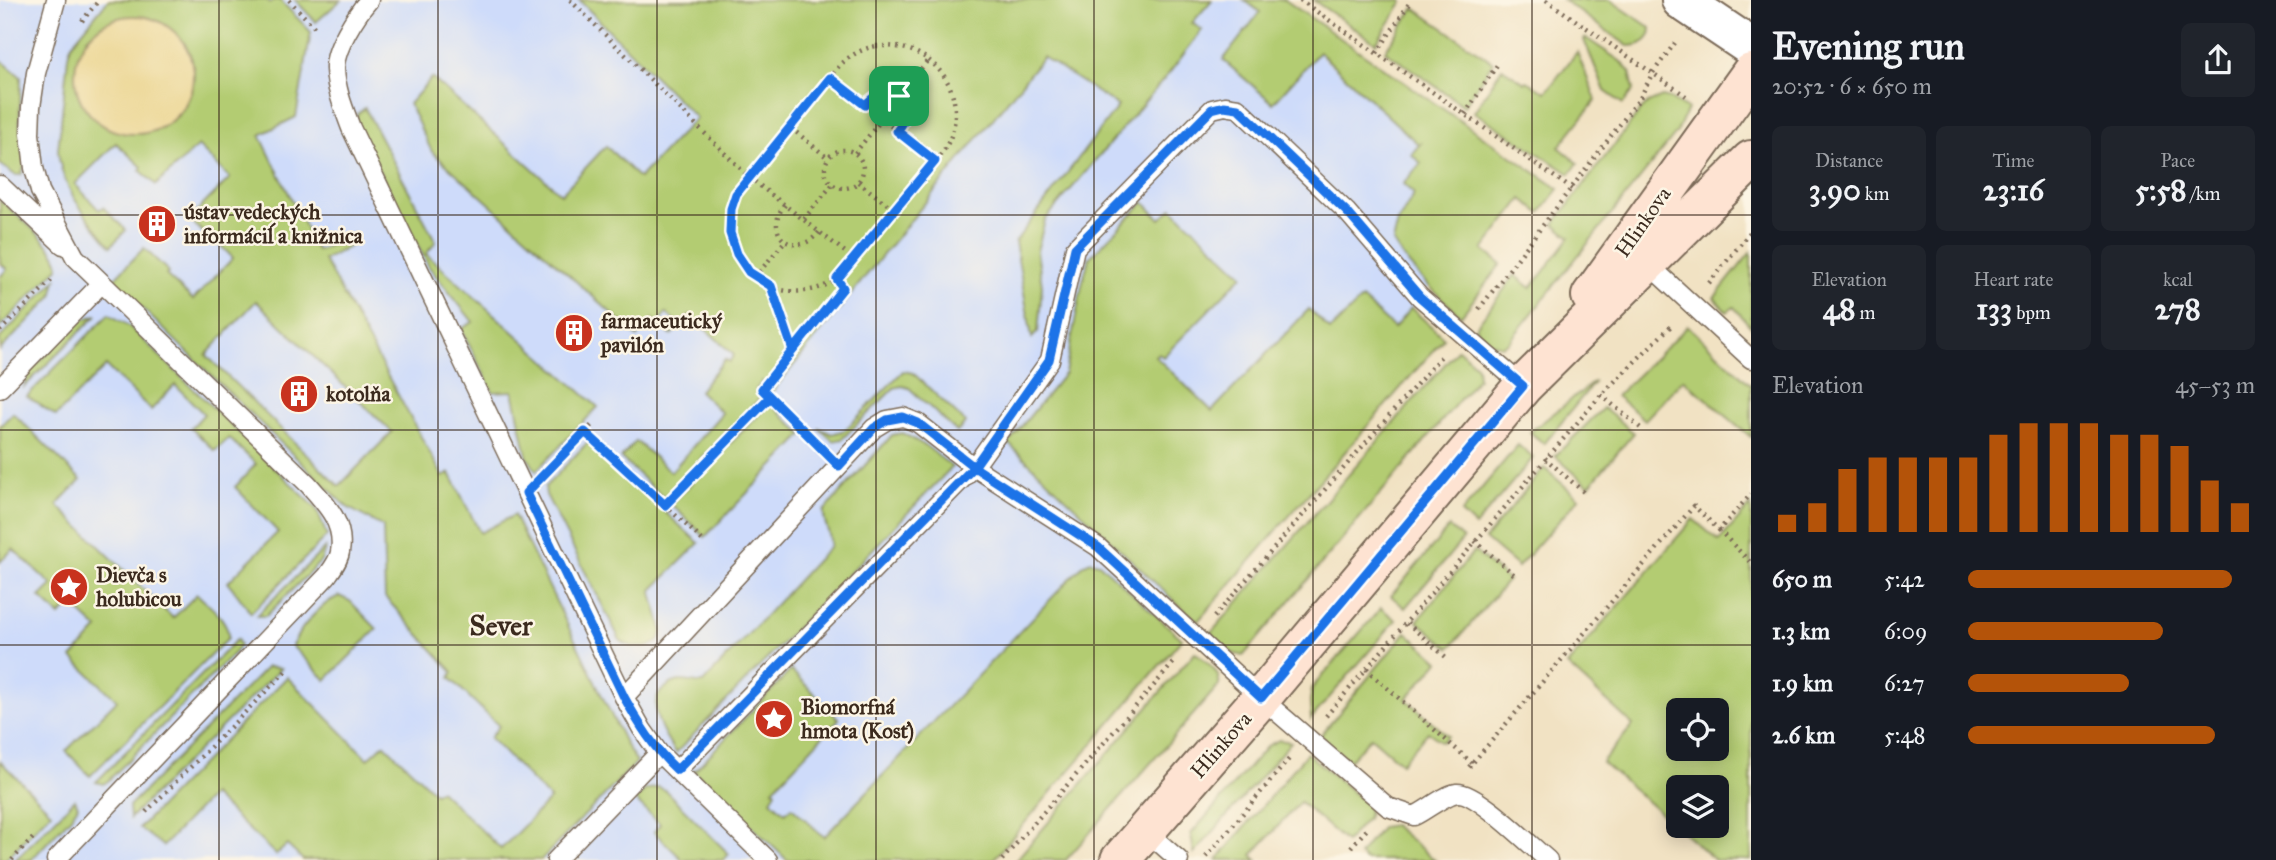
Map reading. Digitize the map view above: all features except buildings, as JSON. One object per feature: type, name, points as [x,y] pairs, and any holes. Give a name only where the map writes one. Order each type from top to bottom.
[{"type":"main road","name":"Hlinkova","points":[[1120,860],[1261,698],[1530,379],[1751,73]]},
{"type":"main road","name":"Hlinkova","points":[[1530,379],[1751,160]]},
{"type":"street","points":[[1681,0],[1751,47]]},
{"type":"lane","points":[[56,0],[36,74],[30,134],[40,191],[75,257]]},
{"type":"lane","points":[[369,0],[344,38],[334,66],[340,97],[351,128],[624,697],[642,729],[659,753],[768,860]]},
{"type":"lane","points":[[677,770],[974,467],[1049,360],[1075,248],[1212,109],[1224,106],[1238,108],[1347,212],[1420,297],[1460,332],[1530,379]]},
{"type":"lane","points":[[0,185],[308,484],[335,516],[340,534],[341,554],[327,576],[56,860]]},
{"type":"lane","points":[[1648,264],[1751,359]]},
{"type":"lane","points":[[0,388],[102,284]]},
{"type":"lane","points":[[624,697],[874,428],[887,420],[903,417],[918,423],[974,467],[1098,547],[1261,698],[1388,807],[1414,816],[1446,797],[1459,793],[1476,798],[1548,860]]},
{"type":"lane","points":[[556,860],[659,753]]},
{"type":"lane","points":[[1146,831],[1179,860]]},
{"type":"path","points":[[76,29],[99,0]]},
{"type":"path","points":[[289,0],[339,52]]},
{"type":"path","points":[[570,0],[751,178],[854,259]]},
{"type":"path","points":[[1300,0],[1572,189]]},
{"type":"path","points":[[1002,860],[1460,332],[1640,98],[1652,74],[1546,0]]},
{"type":"path","points":[[1377,53],[1410,2]]},
{"type":"path","points":[[876,46],[905,48],[929,60],[947,81],[956,114],[951,138],[935,161],[837,279],[828,285],[795,292],[771,286],[755,277],[737,254],[730,233],[731,209],[736,194],[790,127],[851,55],[876,46]]},
{"type":"path","points":[[899,96],[929,60]]},
{"type":"path","points":[[1465,114],[1499,62]]},
{"type":"path","points":[[830,78],[935,161]]},
{"type":"path","points":[[865,105],[882,92],[888,91],[899,96],[907,104],[908,110],[905,121],[897,131]]},
{"type":"path","points":[[855,153],[882,119]]},
{"type":"path","points":[[790,127],[828,158]]},
{"type":"path","points":[[838,150],[855,153],[860,158],[863,170],[858,182],[843,189],[827,180],[824,168],[828,158],[838,150]]},
{"type":"path","points":[[858,182],[895,210]]},
{"type":"path","points":[[803,219],[832,184]]},
{"type":"path","points":[[785,205],[776,222],[778,233],[785,241],[802,245],[813,240],[819,232]]},
{"type":"path","points":[[1203,860],[1545,458],[1601,395],[1691,305],[1751,231]]},
{"type":"path","points":[[755,277],[785,241]]},
{"type":"path","points":[[0,331],[75,257]]},
{"type":"path","points":[[837,279],[843,288],[762,389],[839,466]]},
{"type":"path","points":[[771,286],[793,350]]},
{"type":"path","points":[[1601,395],[1643,430]]},
{"type":"path","points":[[665,505],[770,397]]},
{"type":"path","points":[[526,493],[592,425]]},
{"type":"path","points":[[585,432],[702,540]]},
{"type":"path","points":[[1545,458],[1587,495]]},
{"type":"path","points":[[1719,530],[1751,494]]},
{"type":"path","points":[[1459,793],[1472,763],[1694,506],[1751,563]]},
{"type":"path","points":[[1475,541],[1517,577]]},
{"type":"path","points":[[1406,623],[1447,658]]},
{"type":"path","points":[[146,813],[288,669]]},
{"type":"path","points":[[1366,669],[1472,763]]},
{"type":"shaded area","points":[[0,0],[955,0],[1118,105],[1212,0],[1244,0],[1320,52],[1321,56],[1417,142],[1512,186],[1172,599],[941,860],[0,860]]},
{"type":"green space","points":[[108,0],[267,0],[270,3],[280,0],[311,32],[296,117],[260,135],[317,251],[353,234],[354,244],[324,260],[443,477],[450,473],[480,533],[514,515],[627,747],[637,762],[541,860],[303,860],[287,845],[276,855],[212,795],[163,846],[139,828],[287,677],[368,759],[384,744],[435,793],[440,790],[501,849],[550,799],[490,738],[499,726],[450,678],[453,672],[385,597],[383,527],[347,507],[113,280],[144,248],[169,272],[166,275],[193,300],[233,258],[208,233],[206,235],[189,219],[230,178],[198,146],[156,185],[140,170],[142,167],[116,143],[75,184],[99,210],[103,207],[126,230],[111,246],[77,202],[60,164],[58,150],[71,45]],"holes":[[[158,21],[174,31],[184,42],[191,57],[194,80],[181,112],[158,130],[142,134],[78,56],[87,38],[102,25]],[[256,301],[392,432],[339,486],[206,355]]]},
{"type":"green space","points":[[295,0],[341,0],[316,22]]},
{"type":"green space","points":[[579,0],[1212,0],[1192,23],[1202,30],[1171,71],[1045,220],[1037,251],[1042,286],[1038,332],[1032,338],[1015,242],[1118,106],[1043,57],[772,392],[762,381],[756,390],[762,396],[664,498],[621,458],[636,441],[671,472],[722,413],[699,391],[725,359],[729,362],[734,355],[690,315],[671,335],[666,330],[675,321],[666,313],[658,323],[653,319],[638,337],[432,152],[409,104],[432,78],[561,194],[606,146],[639,178],[696,118]]},
{"type":"green space","points":[[1244,0],[1285,0],[1559,189],[1540,213],[1522,199],[1483,250],[1501,264],[1461,316],[1433,291],[1393,242],[1398,222],[1414,194],[1403,184],[1421,163],[1411,154],[1421,143],[1417,143],[1319,52],[1273,103],[1223,60],[1260,12]]},
{"type":"green space","points":[[1313,0],[1401,0],[1403,2],[1376,43]]},
{"type":"green space","points":[[1563,0],[1610,0],[1651,28],[1651,33],[1641,44],[1628,46]]},
{"type":"green space","points":[[1414,8],[1493,62],[1464,106],[1385,51]]},
{"type":"green space","points":[[1586,38],[1620,61],[1630,72],[1634,90],[1623,104],[1605,91],[1584,40]]},
{"type":"green space","points":[[1577,52],[1596,100],[1559,147],[1578,163],[1570,174],[1474,112],[1502,68],[1525,83],[1527,81],[1546,92]]},
{"type":"green space","points":[[0,59],[21,77],[20,123],[24,157],[21,175],[15,175],[0,164]]},
{"type":"green space","points":[[1662,97],[1687,109],[1677,132],[1509,342],[1502,346],[1490,343],[1475,328],[1515,275],[1531,288],[1570,237],[1554,224],[1640,111],[1648,103]]},
{"type":"green space","points":[[365,108],[436,242],[426,254],[598,407],[536,471],[527,456],[513,391],[493,392],[461,329],[473,322],[429,267],[361,136],[357,114]]},
{"type":"green space","points":[[0,200],[52,250],[59,267],[0,327],[0,277],[7,269],[0,263]]},
{"type":"green space","points":[[1144,202],[1160,219],[1172,208],[1243,275],[1163,357],[1158,353],[1155,356],[1212,411],[1309,309],[1330,330],[1362,299],[1394,328],[1411,308],[1444,338],[1198,621],[1008,443],[1065,373],[1089,258]]},
{"type":"green space","points":[[1751,252],[1751,327],[1734,307],[1727,312],[1714,298]]},
{"type":"green space","points":[[56,280],[52,297],[0,350],[0,338]]},
{"type":"green space","points":[[109,314],[129,326],[316,508],[327,536],[251,613],[228,582],[278,532],[235,487],[256,464],[229,438],[215,451],[191,428],[204,414],[175,385],[151,410],[106,366],[56,416],[27,396]]},
{"type":"green space","points":[[97,315],[24,387],[28,373],[73,328],[84,319]]},
{"type":"green space","points":[[1688,326],[1751,385],[1751,437],[1683,379],[1645,420],[1616,396]]},
{"type":"green space","points":[[1458,349],[1477,366],[1478,378],[1245,654],[1235,654],[1226,649],[1211,633]]},
{"type":"green space","points":[[903,371],[913,373],[966,423],[957,432],[909,388],[902,386],[894,388],[842,439],[833,441],[819,428],[832,434],[845,430]]},
{"type":"green space","points":[[1595,381],[1544,444],[1530,432]]},
{"type":"green space","points":[[770,403],[803,435],[705,537],[671,504]]},
{"type":"green space","points":[[1603,408],[1634,433],[1589,486],[1555,456]]},
{"type":"green space","points":[[13,413],[81,480],[57,505],[173,618],[197,594],[218,614],[228,631],[228,638],[90,776],[66,751],[117,700],[72,658],[98,629],[71,604],[60,616],[40,597],[52,585],[13,549],[0,562],[0,426]]},
{"type":"green space","points":[[902,433],[926,446],[952,467],[676,753],[658,720],[656,702],[659,694],[677,682],[703,683],[830,546],[824,511],[892,435]]},
{"type":"green space","points":[[588,442],[699,543],[652,590],[662,631],[655,644],[646,647],[632,646],[620,640],[546,495],[545,487]]},
{"type":"green space","points":[[1518,445],[1533,458],[1475,526],[1461,513]]},
{"type":"green space","points":[[1544,468],[1579,498],[1518,567],[1485,539]]},
{"type":"green space","points":[[1751,505],[1751,860],[1715,860],[1690,838],[1729,838],[1729,775],[1666,775],[1666,818],[1602,762],[1633,725],[1567,665],[1693,519],[1719,541]]},
{"type":"green space","points":[[1449,527],[1463,539],[1405,608],[1391,596]]},
{"type":"green space","points":[[326,547],[321,561],[266,616],[256,616]]},
{"type":"green space","points":[[1474,551],[1508,580],[1450,648],[1417,621]]},
{"type":"green space","points":[[1091,561],[1099,563],[1182,639],[993,860],[787,860],[694,771],[791,670],[839,719],[773,789],[776,792],[771,800],[785,813],[792,807],[824,837],[1084,564]]},
{"type":"green space","points":[[339,596],[350,601],[377,629],[326,680],[292,646],[311,617]]},
{"type":"green space","points":[[1381,608],[1396,620],[1311,719],[1312,688]]},
{"type":"green space","points":[[1406,632],[1439,661],[1406,699],[1448,736],[1442,742],[1428,732],[1401,763],[1371,737],[1349,761],[1320,736]]},
{"type":"green space","points":[[237,639],[240,645],[235,652],[108,781],[103,784],[96,782]]},
{"type":"green space","points":[[1195,652],[1215,670],[1219,685],[1066,860],[1016,860]]},
{"type":"green space","points":[[267,667],[281,668],[130,818],[129,806]]},
{"type":"green space","points":[[1279,740],[1291,742],[1194,854],[1191,834],[1267,746]]},
{"type":"green space","points":[[1307,753],[1369,806],[1368,817],[1346,842],[1300,802],[1252,855],[1257,860],[1217,860]]},
{"type":"green space","points":[[0,761],[51,812],[5,860],[0,860]]},
{"type":"green space","points":[[658,787],[665,790],[729,854],[723,860],[683,860],[654,832],[660,824],[635,800],[645,790]]},
{"type":"green space","points":[[75,799],[78,806],[71,817],[31,860],[15,860]]},
{"type":"green space","points":[[1393,825],[1435,860],[1365,860],[1359,855],[1382,827]]},
{"type":"sand","points":[[134,16],[157,20],[176,33],[189,52],[193,75],[189,98],[176,117],[157,130],[134,134],[111,130],[92,117],[79,98],[75,75],[79,52],[92,33],[111,20]]},
{"type":"place","name":"ústav vedeckých informáciĺ a knižnica","points":[[157,224]]},
{"type":"place","name":"farmaceutický pavilón","points":[[574,333]]},
{"type":"place","name":"kotolňa","points":[[299,394]]},
{"type":"place","name":"Dievča s holubicou","points":[[69,587]]},
{"type":"place","name":"Biomorfná hmota (Kosť)","points":[[774,719]]},
{"type":"district","name":"Sever","points":[[501,625]]},
{"type":"route","points":[[899,96],[888,91],[882,92],[865,105],[830,78],[736,194],[730,221],[733,244],[749,272],[771,286],[793,350],[762,389],[770,397],[839,466],[874,428],[887,420],[903,417],[918,423],[974,467],[1098,547],[1261,698],[1523,386],[1420,297],[1347,212],[1238,108],[1224,106],[1212,109],[1075,248],[1049,360],[974,467],[677,770],[659,753],[624,697],[526,493],[585,432],[665,505],[770,397],[762,389],[843,288],[837,279],[935,161],[897,131],[905,121],[908,110],[907,104],[899,96]]}]
